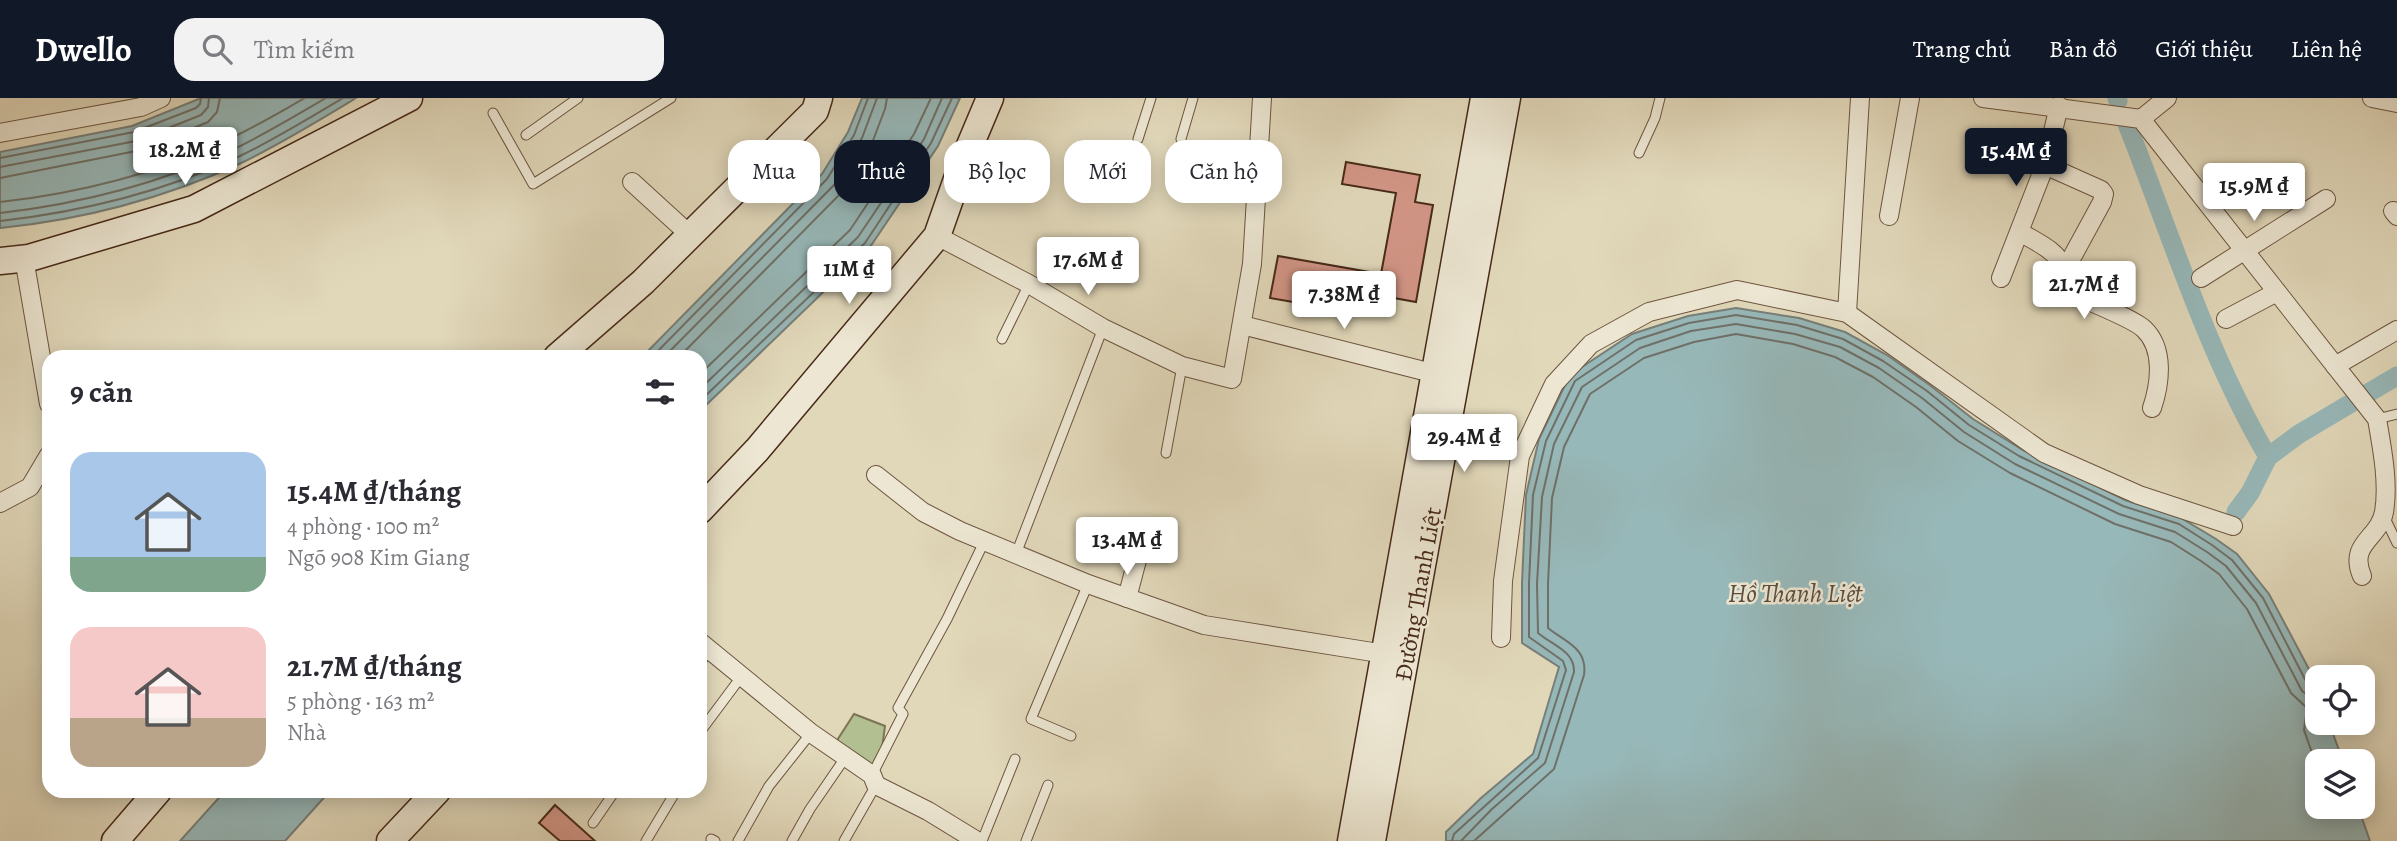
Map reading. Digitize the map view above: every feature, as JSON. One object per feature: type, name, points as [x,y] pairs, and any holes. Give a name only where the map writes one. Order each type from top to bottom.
[{"type":"street","points":[[0,133],[141,107],[161,98]]},
{"type":"street","points":[[42,377],[12,259],[194,209],[409,98]]},
{"type":"street","points":[[565,350],[643,282],[815,111],[819,98]]},
{"type":"street","points":[[707,503],[757,450],[937,236],[963,162],[990,98]]},
{"type":"street","points":[[937,236],[1030,284],[1103,328],[1182,366],[1232,379],[1252,264],[1262,98]]},
{"type":"street","name":"Đường Thanh Liệt","points":[[1351,841],[1484,98]]},
{"type":"street","name":"Đường Thanh Liệt","points":[[1372,841],[1507,98]]},
{"type":"street","points":[[1847,313],[1860,98]]},
{"type":"street","points":[[1889,216],[1910,98]]},
{"type":"street","points":[[1983,98],[2141,119],[2377,418],[2382,449],[2384,514],[2359,552],[2357,565],[2362,576]]},
{"type":"street","points":[[2141,119],[2167,98]]},
{"type":"street","points":[[2372,98],[2397,103]]},
{"type":"street","points":[[2001,278],[2045,165],[2059,106]]},
{"type":"street","points":[[2045,165],[2101,190],[2104,194],[2065,271],[2064,282],[2070,293],[2144,328],[2158,356],[2159,376],[2152,408]]},
{"type":"street","points":[[632,181],[690,235]]},
{"type":"street","points":[[2201,278],[2326,199]]},
{"type":"street","points":[[2020,232],[2055,254],[2065,271]]},
{"type":"street","points":[[1501,638],[1503,581],[1520,456],[1554,384],[1591,344],[1649,312],[1737,290],[1847,313],[2044,453],[2139,495],[2233,526]]},
{"type":"street","points":[[2226,319],[2277,292]]},
{"type":"street","points":[[1242,325],[1436,374]]},
{"type":"street","points":[[2336,367],[2397,330]]},
{"type":"street","points":[[0,503],[30,487],[42,467]]},
{"type":"street","points":[[876,475],[923,512],[984,542],[1088,584],[1204,625],[1385,653]]},
{"type":"street","points":[[1127,598],[1141,545]]},
{"type":"street","points":[[707,655],[741,677],[874,780],[979,841]]},
{"type":"street","points":[[115,841],[152,798]]},
{"type":"street","points":[[390,841],[430,798]]},
{"type":"lane","points":[[526,135],[578,98]]},
{"type":"lane","points":[[494,113],[533,184],[671,98]]},
{"type":"lane","points":[[1138,139],[1151,98]]},
{"type":"lane","points":[[1181,139],[1192,98]]},
{"type":"lane","points":[[1639,152],[1655,118],[1660,98]]},
{"type":"lane","points":[[1002,339],[1030,284]]},
{"type":"lane","points":[[1016,554],[1103,328]]},
{"type":"lane","points":[[1166,453],[1182,366]]},
{"type":"lane","points":[[2377,418],[2385,419],[2397,414]]},
{"type":"lane","points":[[2384,514],[2397,543]]},
{"type":"lane","points":[[844,841],[903,715],[898,708],[947,619],[984,542]]},
{"type":"lane","points":[[1071,736],[1031,719],[1088,584]]},
{"type":"lane","points":[[707,723],[741,677]]},
{"type":"lane","points":[[738,841],[769,786],[811,733]]},
{"type":"lane","points":[[792,841],[845,758]]},
{"type":"lane","points":[[979,841],[1014,759]]},
{"type":"lane","points":[[1026,841],[1048,785]]},
{"type":"lane","points":[[593,823],[609,798]]},
{"type":"lane","points":[[646,841],[672,798]]},
{"type":"green space","points":[[854,714],[885,726],[882,749],[873,766],[836,742]]},
{"type":"water","points":[[201,98],[356,98],[254,157],[181,187],[122,206],[0,228],[0,152],[132,126]]},
{"type":"water","points":[[862,98],[960,98],[930,158],[930,140],[843,140]]},
{"type":"water","points":[[834,155],[834,203],[900,203],[870,247],[707,404],[707,350],[649,350],[793,203],[820,203],[822,174]]},
{"type":"water","name":"Hồ Thanh Liệt","points":[[1736,308],[1799,318],[1845,332],[1887,355],[1973,419],[2023,450],[2125,500],[2181,518],[2237,554],[2269,594],[2307,665],[2305,735],[2333,735],[2339,749],[2305,749],[2305,819],[2362,819],[2370,841],[1446,841],[1446,832],[1533,754],[1559,667],[1522,643],[1526,495],[1539,439],[1570,375],[1632,334],[1688,316]]},
{"type":"water","points":[[219,798],[324,798],[285,841],[180,841]]},
{"type":"building","points":[[1346,162],[1420,175],[1415,202],[1433,205],[1416,302],[1372,294],[1368,315],[1270,298],[1278,256],[1381,274],[1396,193],[1342,184]]},
{"type":"building","points":[[555,805],[595,841],[560,841],[539,823]]},
{"type":"waterway","points":[[2127,124],[2208,335],[2226,377],[2268,457],[2250,493],[2236,512]]},
{"type":"waterway","points":[[2268,457],[2299,434],[2397,376]]}]
